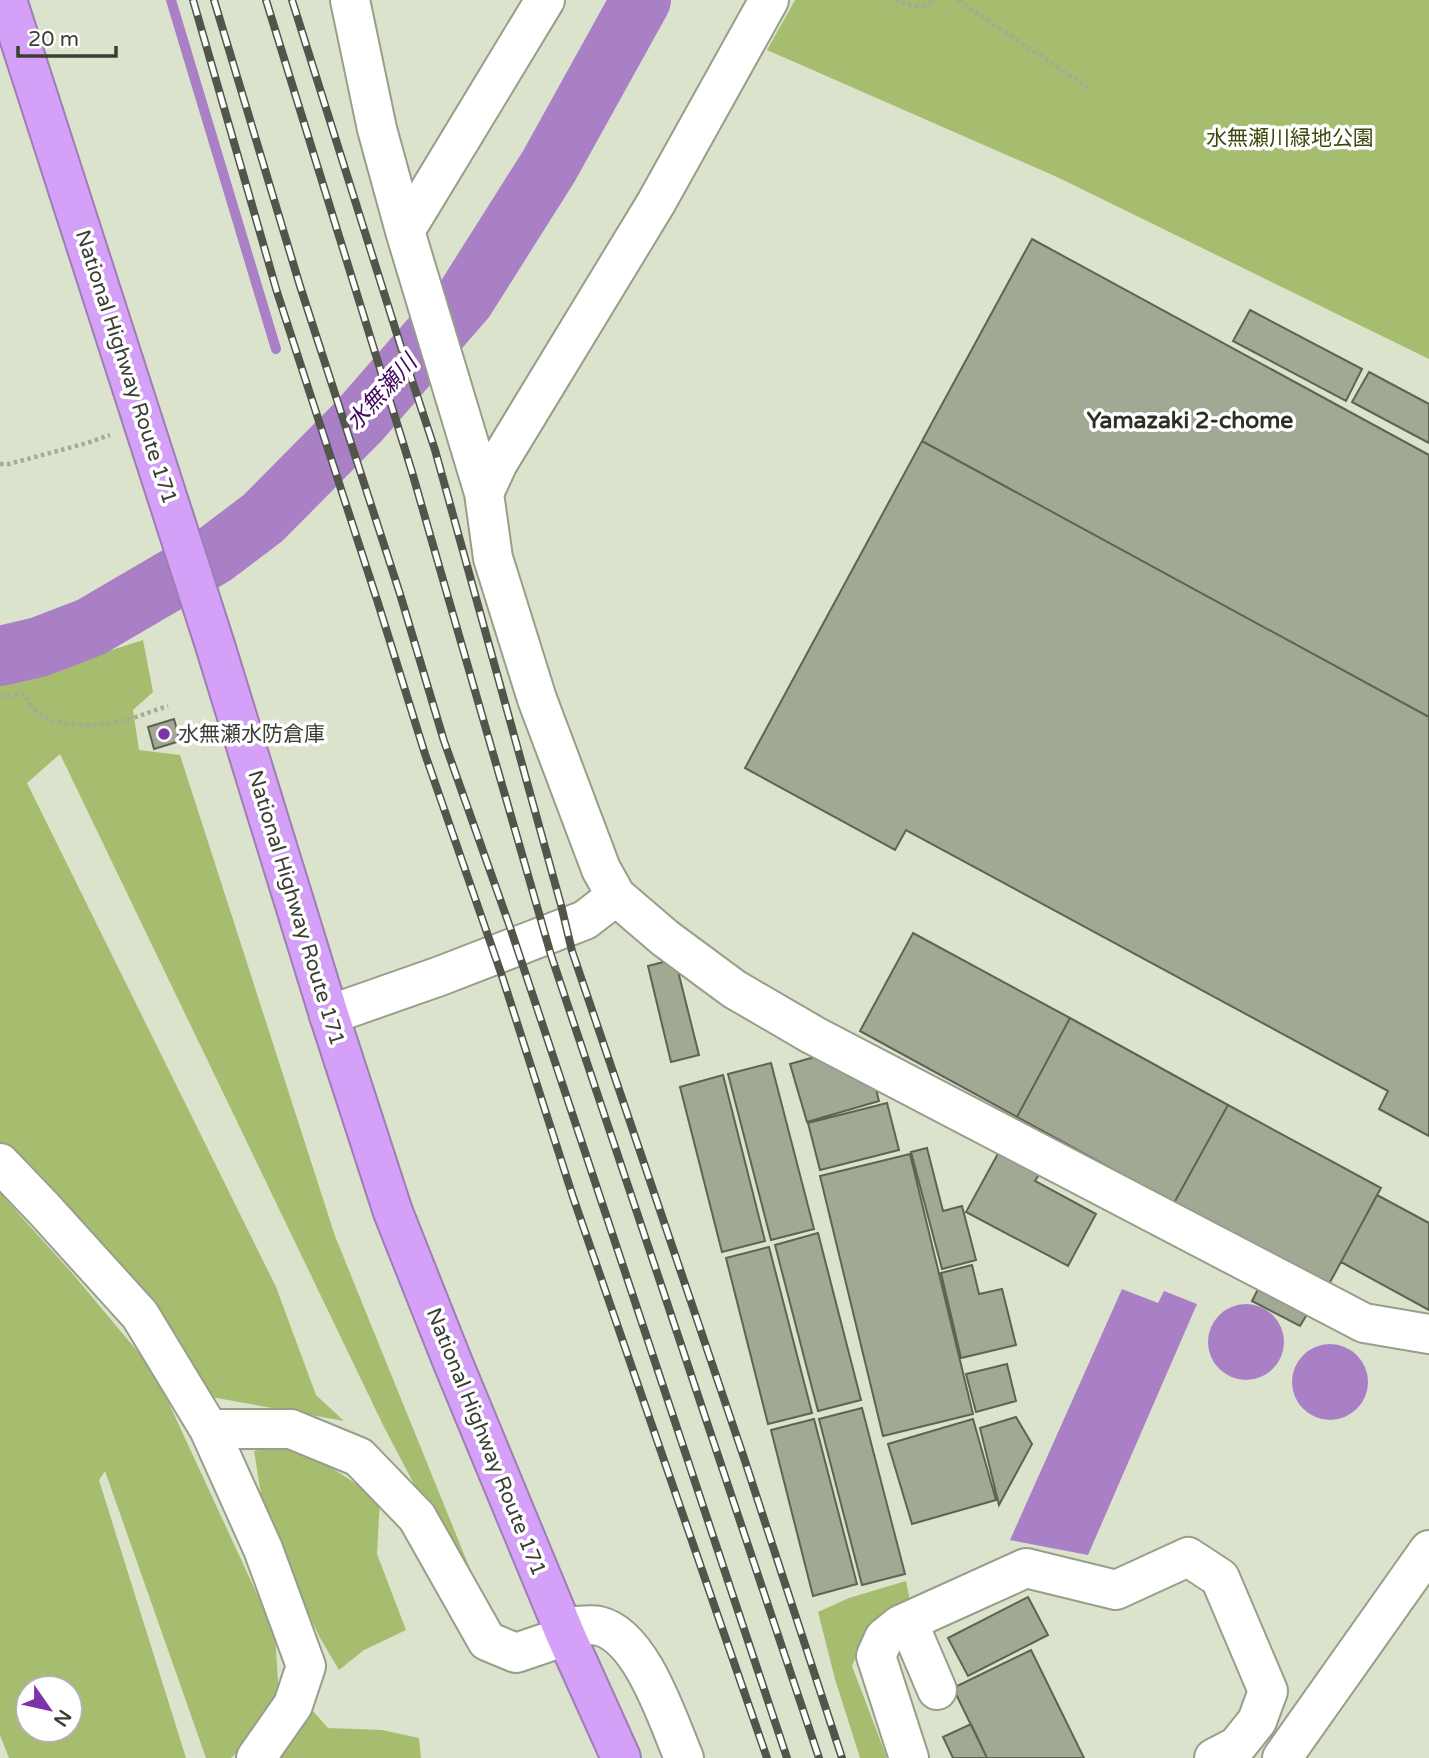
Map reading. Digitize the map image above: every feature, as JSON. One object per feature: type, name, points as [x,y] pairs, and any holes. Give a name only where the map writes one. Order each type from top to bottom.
[{"type":"highway","name":"National Highway Route 171","points":[[7,0],[214,642],[393,1212],[566,1636],[621,1758]]},
{"type":"street","points":[[350,0],[377,129],[484,493],[493,558],[537,699],[596,858],[617,896],[665,938],[734,989],[813,1035],[1364,1323],[1429,1334]]},
{"type":"street","points":[[405,231],[545,0]]},
{"type":"street","points":[[484,493],[498,463],[656,203],[769,0]]},
{"type":"street","points":[[329,1015],[585,920],[617,896]]},
{"type":"street","points":[[0,1163],[140,1315],[209,1429],[263,1549],[306,1666],[293,1705],[256,1758]]},
{"type":"street","points":[[209,1429],[291,1429],[359,1457],[417,1517],[487,1642],[516,1653],[566,1636],[572,1626],[597,1625],[616,1633],[646,1670],[684,1758]]},
{"type":"street","points":[[1297,1756],[1429,1550]]},
{"type":"street","points":[[909,1758],[876,1656],[884,1638],[900,1626],[1026,1568],[1116,1590],[1188,1557],[1220,1578],[1268,1691],[1257,1721],[1237,1746],[1214,1758]]},
{"type":"street","points":[[908,1622],[937,1690]]},
{"type":"path","points":[[895,0],[913,7],[931,4],[935,0]]},
{"type":"path","points":[[958,0],[1088,88]]},
{"type":"path","points":[[0,464],[9,464],[87,443],[143,423]]},
{"type":"path","points":[[0,696],[23,694],[43,717],[59,723],[103,725],[128,720],[168,706]]},
{"type":"green space","name":"水無瀬川緑地公園","points":[[795,0],[1429,0],[1429,359],[1057,177],[767,50]]},
{"type":"green space","points":[[143,640],[153,692],[133,710],[139,750],[180,755],[335,1236],[483,1601],[477,1604],[384,1427],[60,754],[27,783],[276,1287],[316,1395],[344,1421],[211,1397],[176,1334],[137,1287],[0,1145],[0,681],[34,675]]},
{"type":"green space","points":[[0,1193],[72,1273],[154,1371],[275,1633],[279,1698],[246,1745],[231,1758],[206,1758],[105,1471],[99,1480],[186,1758],[9,1758],[0,1735]]},
{"type":"green space","points":[[286,1444],[327,1465],[380,1499],[377,1554],[406,1630],[364,1650],[339,1670],[320,1638],[266,1525],[254,1451]]},
{"type":"green space","points":[[906,1581],[910,1601],[863,1639],[852,1666],[887,1758],[860,1758],[835,1679],[818,1612],[849,1598]]},
{"type":"green space","points":[[311,1709],[328,1728],[382,1730],[419,1738],[421,1758],[272,1758]]},
{"type":"shaded area","points":[[1122,1289],[1158,1303],[1164,1291],[1197,1304],[1088,1555],[1010,1540]]},
{"type":"shaded area","points":[[1239,1304],[1253,1304],[1267,1310],[1278,1321],[1284,1342],[1281,1357],[1273,1369],[1253,1380],[1239,1380],[1225,1374],[1214,1363],[1208,1349],[1208,1335],[1214,1321],[1225,1310]]},
{"type":"shaded area","points":[[1330,1344],[1345,1347],[1357,1355],[1365,1367],[1368,1382],[1365,1397],[1357,1409],[1345,1417],[1330,1420],[1315,1417],[1303,1409],[1295,1397],[1292,1382],[1295,1367],[1303,1355],[1315,1347]]},
{"type":"building","points":[[1032,239],[1429,455],[1429,717],[922,441]]},
{"type":"building","points":[[1250,310],[1362,369],[1346,401],[1233,341]]},
{"type":"building","points":[[1369,372],[1429,404],[1429,443],[1352,402]]},
{"type":"building","points":[[922,441],[1429,717],[1429,1136],[1379,1109],[1388,1091],[906,830],[895,850],[745,768]]},
{"type":"building","name":"水無瀬水防倉庫","points":[[174,719],[180,741],[154,749],[148,727]]},
{"type":"building","points":[[913,933],[1070,1018],[1017,1117],[860,1031]]},
{"type":"building","points":[[675,959],[699,1055],[671,1062],[648,966]]},
{"type":"building","points":[[1070,1018],[1228,1105],[1174,1203],[1017,1117]]},
{"type":"building","points":[[825,1054],[873,1078],[879,1101],[807,1122],[790,1064]]},
{"type":"building","points":[[771,1063],[814,1229],[771,1240],[728,1074]]},
{"type":"building","points":[[723,1075],[765,1241],[722,1252],[680,1087]]},
{"type":"building","points":[[887,1103],[899,1150],[820,1170],[808,1123]]},
{"type":"building","points":[[1228,1105],[1381,1188],[1328,1286],[1174,1203]]},
{"type":"building","points":[[927,1148],[943,1211],[962,1206],[976,1260],[942,1269],[911,1152]]},
{"type":"building","points":[[1001,1148],[1042,1170],[1035,1181],[1096,1214],[1068,1266],[966,1212]]},
{"type":"building","points":[[910,1154],[973,1414],[883,1436],[820,1176]]},
{"type":"building","points":[[1377,1195],[1429,1223],[1429,1310],[1341,1262]]},
{"type":"building","points":[[818,1233],[861,1400],[818,1411],[775,1245]]},
{"type":"building","points":[[769,1247],[812,1413],[768,1424],[726,1258]]},
{"type":"building","points":[[972,1265],[979,1294],[1002,1289],[1016,1345],[961,1358],[941,1273]]},
{"type":"building","points":[[1260,1285],[1309,1311],[1300,1326],[1252,1301]]},
{"type":"building","points":[[1007,1364],[1016,1401],[976,1412],[966,1374]]},
{"type":"building","points":[[862,1408],[905,1574],[862,1585],[819,1419]]},
{"type":"building","points":[[1016,1417],[1032,1444],[999,1505],[980,1428]]},
{"type":"building","points":[[814,1419],[857,1584],[813,1596],[771,1430]]},
{"type":"building","points":[[973,1419],[996,1500],[912,1524],[888,1444]]},
{"type":"building","points":[[1028,1597],[1048,1635],[968,1676],[948,1638]]},
{"type":"building","points":[[1031,1650],[1084,1758],[987,1758],[953,1688]]},
{"type":"building","points":[[971,1724],[987,1758],[953,1758],[943,1737]]},
{"type":"waterway","points":[[171,0],[276,349]]},
{"type":"waterway","name":"水無瀬川","points":[[0,656],[39,647],[91,627],[214,555],[263,518],[359,421],[465,299],[549,166],[641,0]]},
{"type":"railway","points":[[193,0],[277,292],[425,754],[502,976],[573,1197],[767,1758]]},
{"type":"railway","points":[[214,0],[300,286],[400,594],[444,741],[511,930],[787,1758]]},
{"type":"railway","points":[[266,0],[412,472],[551,955],[819,1758]]},
{"type":"railway","points":[[292,0],[435,450],[572,951],[744,1458],[842,1758]]},
{"type":"place","name":"水無瀬水防倉庫","points":[[164,734]]},
{"type":"district","name":"Yamazaki 2-chome","points":[[1190,421]]}]
